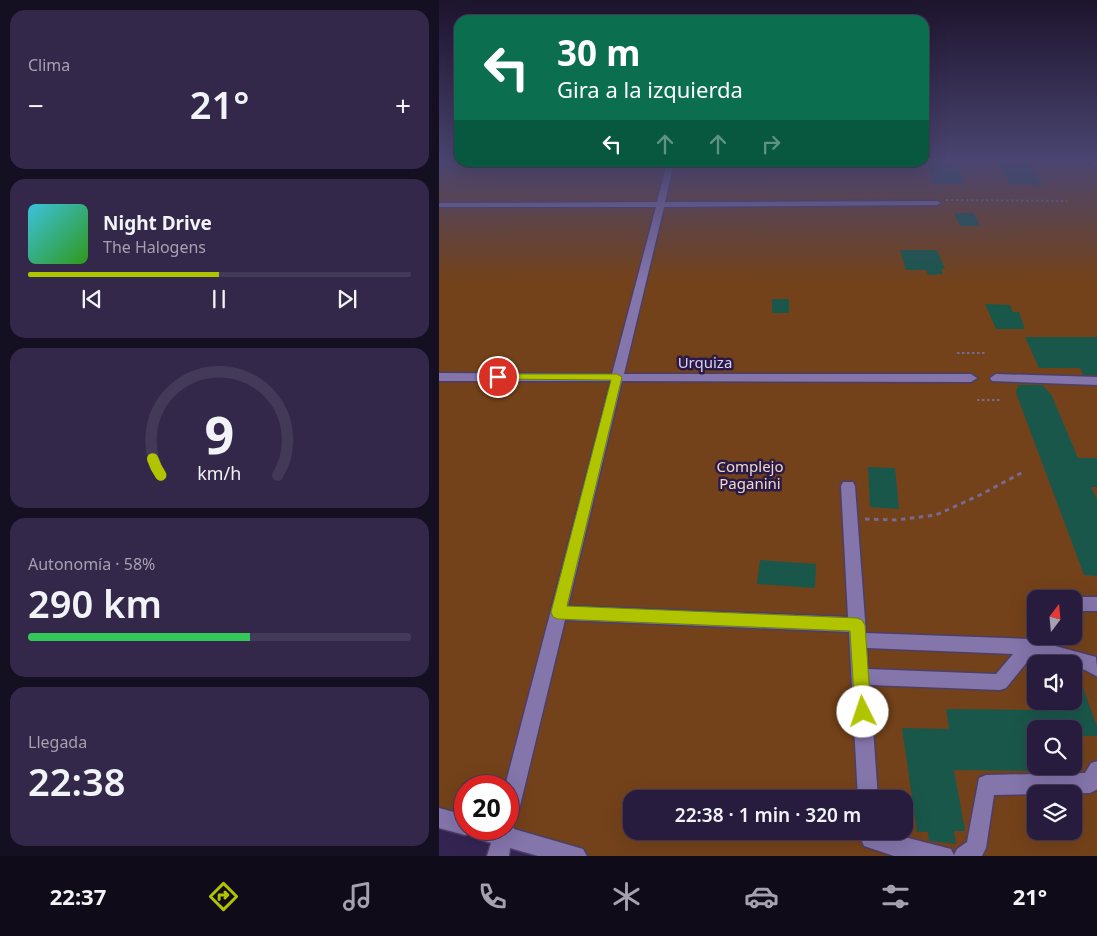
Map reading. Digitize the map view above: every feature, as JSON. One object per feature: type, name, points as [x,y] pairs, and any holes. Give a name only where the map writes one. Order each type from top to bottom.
[{"type":"street","points":[[439,205],[942,202]]},
{"type":"street","points":[[518,775],[660,204]]},
{"type":"street","name":"Urquiza","points":[[439,377],[971,378]]},
{"type":"street","points":[[996,378],[1097,381]]},
{"type":"street","points":[[848,486],[867,790]]},
{"type":"street","points":[[1082,604],[1097,604]]},
{"type":"street","points":[[558,612],[1029,647],[1090,663],[1097,669]]},
{"type":"street","points":[[861,677],[1000,682],[1029,647]]},
{"type":"street","points":[[964,856],[975,848],[986,785],[1090,783],[1097,770]]},
{"type":"street","points":[[439,818],[454,822]]},
{"type":"street","points":[[519,837],[575,856]]},
{"type":"street","points":[[498,856],[501,840]]},
{"type":"street","points":[[885,840],[917,852],[944,856]]},
{"type":"path","points":[[942,202],[1067,202]]},
{"type":"path","points":[[957,353],[987,353]]},
{"type":"path","points":[[977,400],[1002,400]]},
{"type":"path","points":[[851,519],[896,520],[937,515],[1025,471]]},
{"type":"green space","name":"Complejo Paganini","points":[[439,202],[1098,202],[1097,856],[576,856],[518,840],[519,775],[454,775],[454,822],[439,818]]},
{"type":"building","points":[[954,213],[974,213],[980,226],[960,226]]},
{"type":"building","points":[[900,250],[937,250],[945,269],[941,269],[943,274],[928,275],[926,270],[906,270]]},
{"type":"building","points":[[772,299],[789,299],[789,313],[772,313]]},
{"type":"building","points":[[985,304],[1010,305],[1013,312],[1019,312],[1025,329],[996,329]]},
{"type":"building","points":[[1025,337],[1098,337],[1098,375],[1083,375],[1080,368],[1039,368]]},
{"type":"building","points":[[1018,385],[1042,385],[1051,394],[1078,458],[1098,458],[1098,487],[1091,487],[1098,501],[1098,576],[1084,575],[1016,393]]},
{"type":"building","points":[[868,467],[895,468],[899,509],[870,507]]},
{"type":"building","points":[[760,560],[816,564],[815,588],[757,584]]},
{"type":"building","points":[[1082,685],[1098,729],[1098,736],[1082,736],[1082,720],[1027,720],[1027,771],[954,770],[965,831],[954,831],[956,844],[929,841],[928,832],[917,832],[913,790],[911,790],[902,728],[949,729],[946,709],[1082,710]]},
{"type":"route","points":[[498,377],[617,377],[558,612],[857,625],[863,712]]}]
